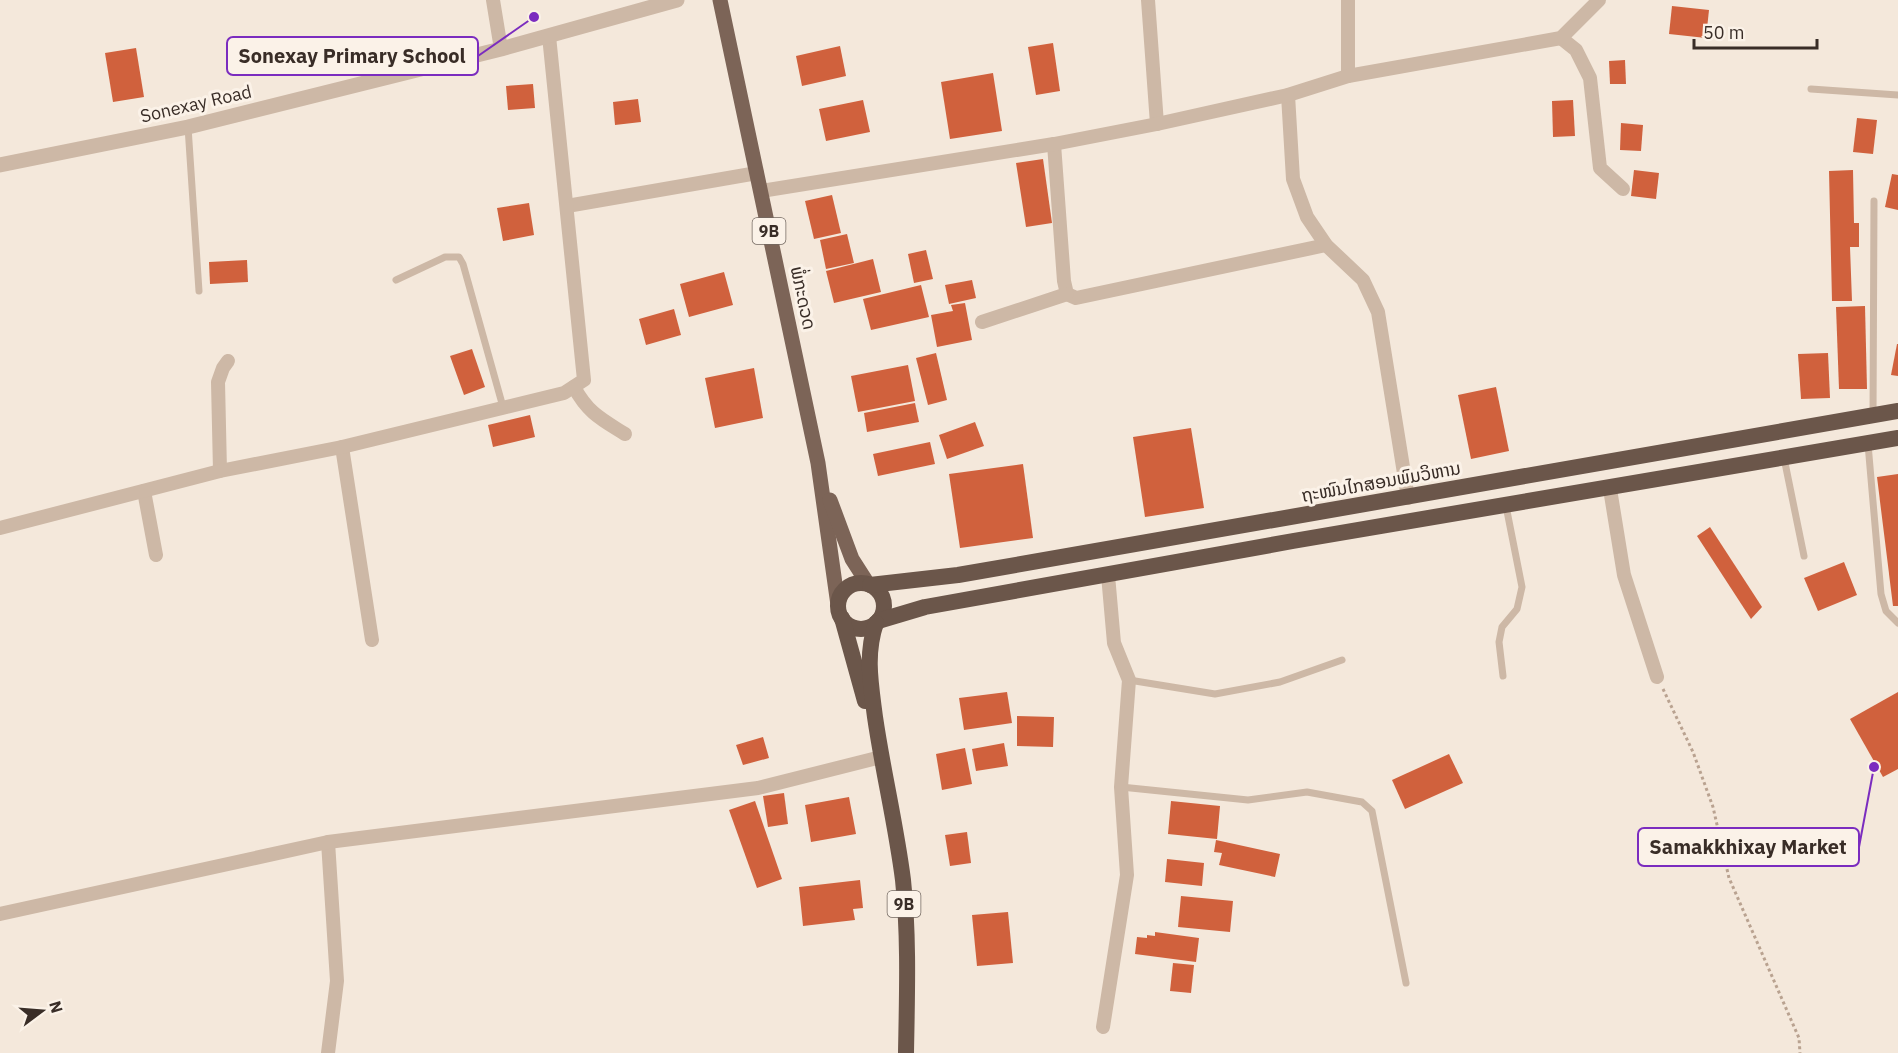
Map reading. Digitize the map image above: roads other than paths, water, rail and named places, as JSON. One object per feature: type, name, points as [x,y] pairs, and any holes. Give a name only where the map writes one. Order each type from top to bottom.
[{"type":"highway","name":"ຖະໜົນໄກສອນພົມວິຫານ","points":[[869,585],[958,575],[1898,411]]},
{"type":"highway","points":[[877,622],[884,608],[876,588],[854,584],[848,587],[843,592],[840,612],[851,627],[865,629],[877,622],[925,608],[1108,574],[1898,438]]},
{"type":"highway","points":[[1288,518],[1293,541]]},
{"type":"highway","name":"9B","points":[[840,612],[881,757]]},
{"type":"highway","name":"9B","points":[[877,622],[870,639],[868,663],[881,757],[903,880],[906,930],[906,1053]]},
{"type":"main road","name":"ພໍ່ກະດວດ","points":[[720,0],[818,463]]},
{"type":"main road","name":"9B","points":[[818,463],[852,559],[869,585]]},
{"type":"main road","name":"9B","points":[[818,463],[840,612]]},
{"type":"street","points":[[493,0],[501,49]]},
{"type":"street","name":"Sonexay Road","points":[[0,165],[188,127],[501,49],[677,0]]},
{"type":"street","points":[[1148,0],[1157,124]]},
{"type":"street","points":[[1348,0],[1348,76]]},
{"type":"street","points":[[760,191],[1054,144],[1288,95],[1348,76],[1561,38],[1599,0]]},
{"type":"street","points":[[0,528],[220,471],[342,447],[564,393],[584,381],[549,36]]},
{"type":"street","points":[[1561,38],[1576,50],[1590,78],[1599,168],[1623,189]]},
{"type":"street","points":[[1288,95],[1293,179],[1308,217],[1326,245],[1363,280],[1378,312],[1408,498]]},
{"type":"street","points":[[1054,144],[1064,281],[1067,294]]},
{"type":"street","points":[[567,206],[757,172]]},
{"type":"street","points":[[981,322],[1067,294],[1076,298],[1326,245]]},
{"type":"street","points":[[220,471],[218,382],[228,361]]},
{"type":"street","points":[[574,387],[583,404],[594,415],[625,434]]},
{"type":"street","points":[[342,447],[372,640]]},
{"type":"street","points":[[1610,489],[1624,575],[1657,677]]},
{"type":"street","points":[[144,491],[156,555]]},
{"type":"street","points":[[1102,1027],[1127,875],[1121,787],[1129,680],[1114,643],[1108,574]]},
{"type":"street","points":[[0,914],[328,842],[758,788],[881,757]]},
{"type":"street","points":[[328,842],[337,981],[328,1053]]},
{"type":"lane","points":[[1811,89],[1898,95]]},
{"type":"lane","points":[[188,127],[199,291]]},
{"type":"lane","points":[[1873,416],[1874,201]]},
{"type":"lane","points":[[396,280],[445,257],[459,257],[463,264],[503,407]]},
{"type":"lane","points":[[1868,444],[1881,594],[1886,611],[1898,623]]},
{"type":"lane","points":[[1784,458],[1804,556]]},
{"type":"lane","points":[[1503,676],[1499,642],[1502,627],[1517,609],[1522,587],[1506,506]]},
{"type":"lane","points":[[1129,680],[1215,694],[1280,682],[1342,660]]},
{"type":"lane","points":[[1121,787],[1248,800],[1307,792],[1362,802],[1372,811],[1406,982]]},
{"type":"place","name":"Sonexay Primary School","points":[[534,17]]},
{"type":"place","name":"Samakkhixay Market","points":[[1874,767]]}]
